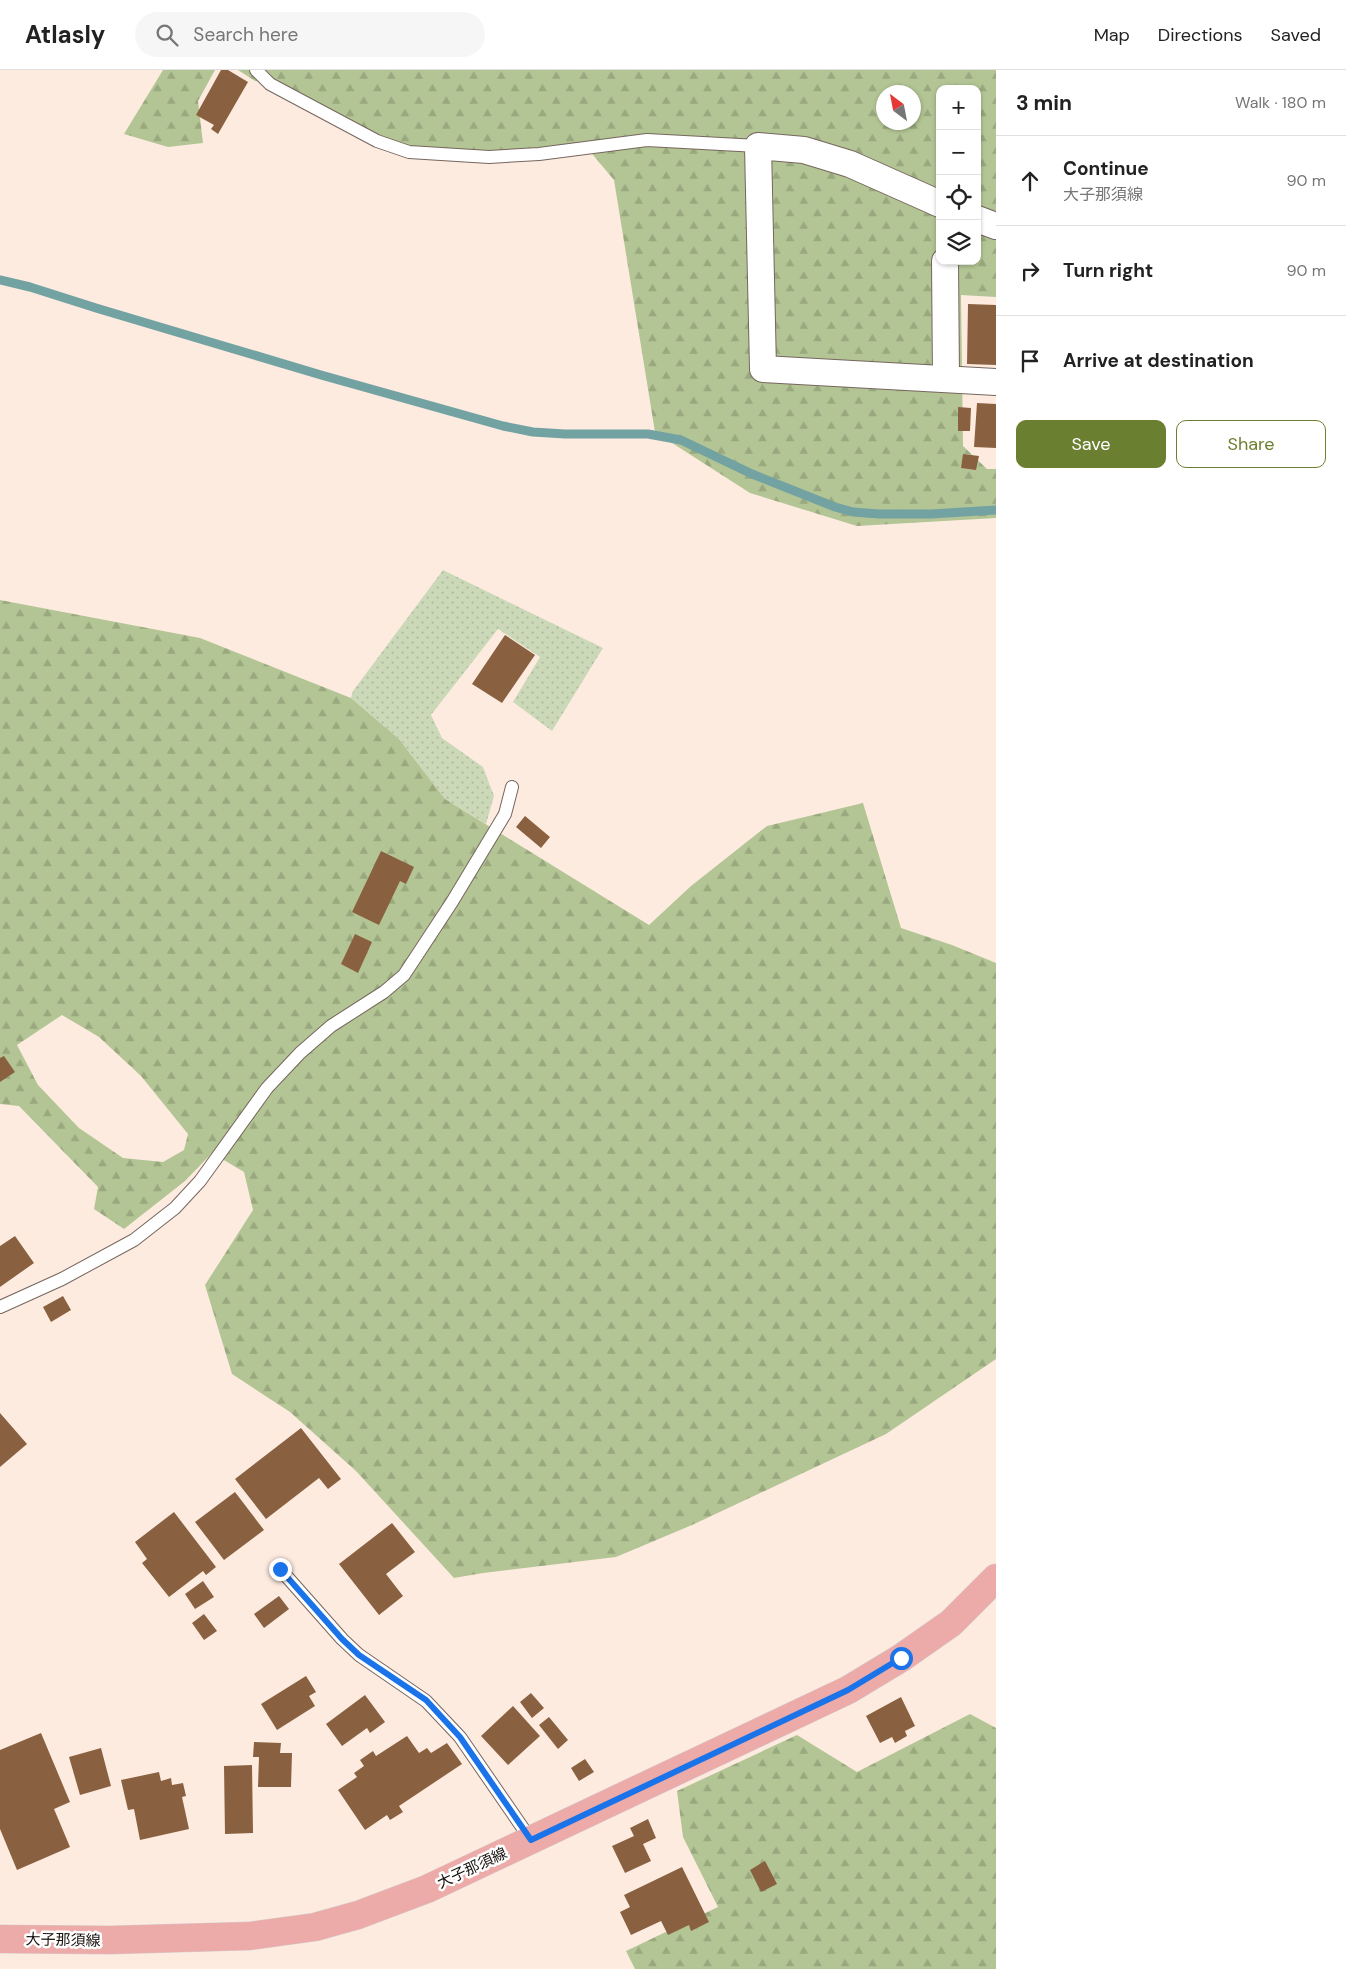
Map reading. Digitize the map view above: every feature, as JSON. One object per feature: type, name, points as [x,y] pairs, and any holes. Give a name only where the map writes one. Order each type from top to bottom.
[{"type":"main road","name":"大子那須線","points":[[0,1939],[175,1940],[250,1936],[315,1927],[358,1915],[427,1889],[848,1690],[901,1658],[950,1623],[996,1578]]},
{"type":"street","points":[[936,202],[850,164],[804,150],[758,146],[762,369],[996,382]]},
{"type":"street","points":[[980,220],[996,226]]},
{"type":"street","points":[[945,265],[946,379]]},
{"type":"lane","points":[[256,70],[270,84],[368,136],[409,152],[489,157],[539,154],[647,140],[758,146]]},
{"type":"lane","points":[[0,1308],[62,1279],[134,1240],[175,1208],[200,1181],[267,1088],[300,1053],[331,1026],[384,992],[404,975],[452,902],[505,814],[512,787]]},
{"type":"lane","points":[[280,1569],[342,1639],[359,1655],[426,1700],[460,1737],[531,1840]]},
{"type":"green space","points":[[163,70],[215,70],[198,101],[203,143],[168,147],[124,134]]},
{"type":"green space","points":[[238,70],[996,70],[996,297],[961,295],[963,446],[987,469],[996,469],[996,518],[857,526],[750,493],[655,432],[614,180],[583,143],[491,152],[412,148],[379,138],[279,84],[255,81]]},
{"type":"green space","points":[[443,570],[603,648],[552,731],[513,702],[540,657],[498,629],[431,715],[442,738],[483,767],[494,796],[486,824],[445,799],[399,739],[351,698],[353,691]]},
{"type":"green space","points":[[0,600],[200,638],[351,698],[399,739],[445,799],[649,925],[691,886],[767,826],[863,803],[901,928],[952,945],[996,963],[996,1359],[886,1434],[692,1525],[616,1557],[454,1578],[356,1471],[290,1412],[232,1374],[205,1285],[253,1210],[244,1172],[212,1153],[185,1181],[124,1229],[94,1209],[98,1187],[19,1106],[0,1104]],"holes":[[[62,1015],[99,1037],[141,1076],[188,1134],[184,1150],[163,1162],[123,1158],[79,1128],[38,1085],[17,1045]]]},
{"type":"green space","points":[[970,1714],[996,1728],[996,1969],[635,1969],[626,1951],[718,1907],[683,1837],[677,1791],[797,1735],[857,1772]]},
{"type":"building","points":[[221,70],[228,70],[248,82],[218,134],[211,129],[214,125],[196,115]]},
{"type":"building","points":[[968,304],[996,305],[996,365],[967,364]]},
{"type":"building","points":[[977,403],[996,404],[996,448],[974,447]]},
{"type":"building","points":[[958,407],[971,408],[970,431],[958,431]]},
{"type":"building","points":[[963,454],[979,456],[976,470],[961,468]]},
{"type":"building","points":[[505,635],[535,655],[502,703],[472,684]]},
{"type":"building","points":[[525,816],[550,837],[541,848],[516,827]]},
{"type":"building","points":[[381,851],[414,867],[406,884],[400,881],[379,925],[352,912]]},
{"type":"building","points":[[355,934],[372,942],[358,973],[341,964]]},
{"type":"building","points":[[4,1056],[15,1072],[0,1082],[0,1058]]},
{"type":"building","points":[[15,1236],[34,1263],[0,1287],[0,1246]]},
{"type":"building","points":[[63,1296],[71,1310],[51,1322],[43,1307]]},
{"type":"building","points":[[0,1413],[27,1444],[0,1467]]},
{"type":"building","points":[[301,1428],[341,1479],[328,1489],[319,1478],[266,1519],[235,1479]]},
{"type":"building","points":[[235,1492],[264,1530],[224,1560],[195,1522]]},
{"type":"building","points":[[174,1512],[216,1567],[206,1575],[203,1571],[169,1597],[142,1563],[147,1559],[135,1542]]},
{"type":"building","points":[[392,1523],[415,1552],[386,1574],[403,1596],[379,1615],[339,1564]]},
{"type":"building","points":[[203,1581],[214,1597],[195,1609],[185,1594]]},
{"type":"building","points":[[279,1596],[289,1609],[264,1628],[254,1614]]},
{"type":"building","points":[[204,1614],[217,1631],[204,1640],[192,1623]]},
{"type":"building","points":[[306,1676],[316,1692],[309,1696],[315,1706],[277,1730],[261,1704]]},
{"type":"building","points":[[531,1693],[544,1708],[532,1718],[520,1702]]},
{"type":"building","points":[[365,1695],[385,1722],[370,1733],[367,1728],[342,1746],[326,1724]]},
{"type":"building","points":[[901,1697],[915,1726],[905,1731],[907,1736],[895,1743],[892,1737],[880,1743],[866,1716]]},
{"type":"building","points":[[513,1706],[540,1736],[508,1765],[481,1736]]},
{"type":"building","points":[[549,1717],[568,1740],[558,1749],[539,1725]]},
{"type":"building","points":[[41,1733],[70,1802],[54,1809],[70,1847],[17,1870],[0,1829],[0,1750]]},
{"type":"building","points":[[407,1736],[419,1753],[427,1748],[431,1753],[447,1743],[462,1764],[399,1806],[403,1812],[390,1820],[387,1815],[365,1830],[338,1790],[357,1777],[354,1773],[364,1766],[360,1760],[373,1751],[376,1756]]},
{"type":"building","points":[[254,1742],[281,1743],[280,1753],[292,1753],[291,1787],[258,1787],[259,1757],[253,1757]]},
{"type":"building","points":[[101,1748],[111,1786],[80,1795],[69,1757]]},
{"type":"building","points":[[585,1759],[594,1772],[579,1781],[571,1768]]},
{"type":"building","points":[[252,1765],[253,1833],[225,1834],[224,1766]]},
{"type":"building","points":[[159,1772],[161,1781],[171,1778],[172,1785],[183,1783],[186,1796],[182,1797],[189,1829],[140,1840],[134,1809],[128,1810],[121,1780]]},
{"type":"building","points":[[648,1819],[656,1838],[643,1844],[651,1861],[625,1873],[612,1846],[634,1836],[630,1828]]},
{"type":"building","points":[[765,1861],[777,1884],[761,1892],[750,1870]]},
{"type":"building","points":[[682,1867],[709,1922],[691,1931],[689,1925],[668,1935],[661,1921],[631,1935],[620,1912],[630,1907],[624,1895]]},
{"type":"waterway","points":[[0,280],[30,287],[321,375],[503,426],[533,432],[648,434],[681,440],[752,474],[835,507],[853,512],[931,514],[996,510]]},
{"type":"route","points":[[280,1569],[342,1639],[359,1655],[426,1700],[460,1737],[531,1840],[848,1690],[901,1658]]}]
